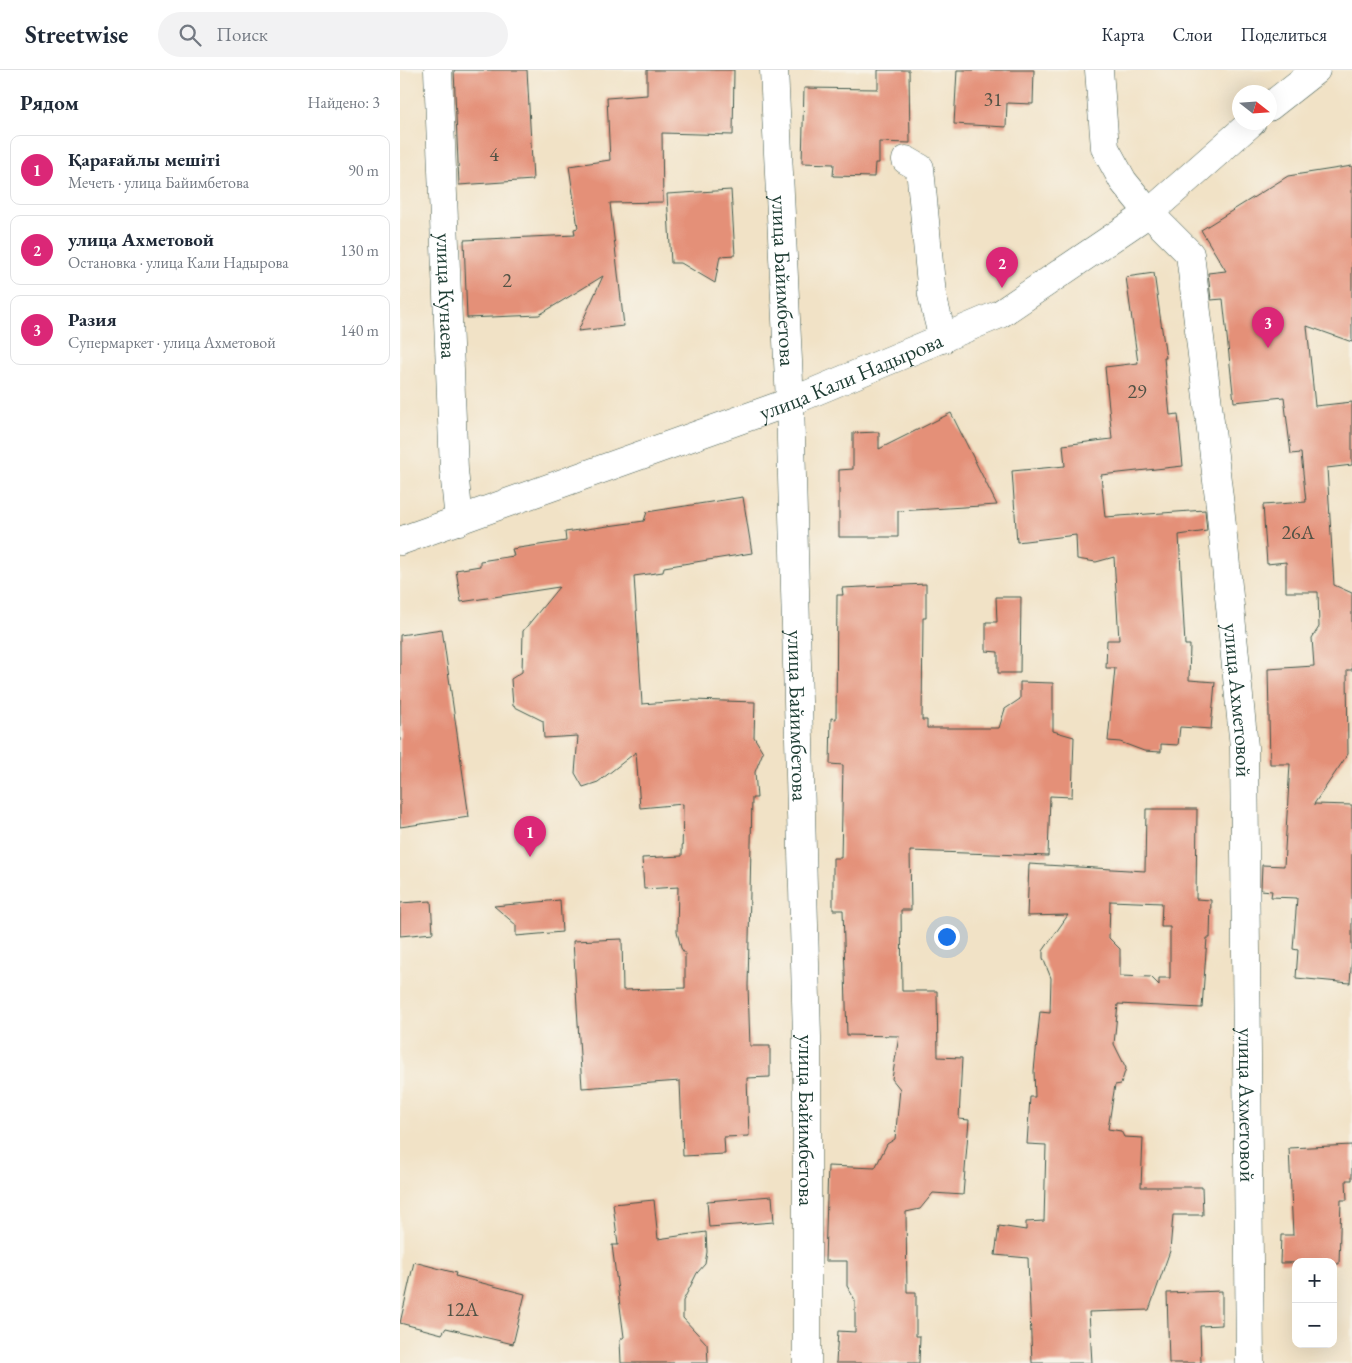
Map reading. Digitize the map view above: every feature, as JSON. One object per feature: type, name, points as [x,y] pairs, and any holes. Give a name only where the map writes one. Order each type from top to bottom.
[{"type":"street","name":"улица Кунаева","points":[[438,70],[454,470],[459,521]]},
{"type":"street","name":"улица Байимбетова","points":[[774,70],[790,402],[807,1037],[806,1363]]},
{"type":"street","name":"улица Ахметовой","points":[[1099,70],[1105,148],[1123,181],[1150,213],[1190,254],[1220,506],[1244,747],[1250,1363]]},
{"type":"street","points":[[1277,102],[1316,70]]},
{"type":"street","name":"улица Кали Надырова","points":[[400,541],[790,402],[1000,314],[1150,213],[1243,130]]},
{"type":"street","points":[[906,160],[920,168],[932,295],[942,339]]},
{"type":"building","points":[[454,70],[527,70],[533,180],[459,185]]},
{"type":"building","points":[[647,70],[734,70],[733,135],[662,133],[663,202],[610,203],[624,326],[578,331],[603,276],[539,315],[467,318],[464,240],[575,235],[574,229],[578,228],[569,166],[610,160],[607,98],[647,95]]},
{"type":"building","points":[[878,70],[909,70],[910,143],[879,142],[879,163],[875,163],[874,177],[833,176],[834,164],[802,163],[804,88],[878,89]]},
{"type":"building","points":[[957,70],[1034,70],[1033,104],[1007,103],[1006,127],[954,124]]},
{"type":"building","points":[[1352,166],[1352,342],[1307,326],[1315,406],[1352,402],[1352,465],[1327,468],[1334,585],[1352,593],[1352,670],[1347,670],[1348,754],[1314,804],[1352,805],[1352,956],[1350,983],[1296,978],[1298,950],[1293,949],[1297,898],[1271,897],[1272,891],[1261,890],[1262,865],[1284,866],[1290,764],[1270,764],[1268,669],[1314,666],[1312,638],[1319,627],[1318,592],[1286,592],[1286,562],[1267,564],[1263,505],[1306,502],[1301,453],[1291,454],[1284,397],[1234,402],[1223,299],[1211,300],[1208,273],[1226,271],[1201,230],[1288,176]]},
{"type":"building","points":[[731,190],[735,255],[720,256],[715,283],[681,263],[671,263],[667,194]]},
{"type":"building","points":[[1154,273],[1166,358],[1164,358],[1170,415],[1178,414],[1183,466],[1101,475],[1105,517],[1205,510],[1207,531],[1179,535],[1185,645],[1190,645],[1189,680],[1215,682],[1211,729],[1180,727],[1178,745],[1161,744],[1161,752],[1144,751],[1120,742],[1108,741],[1115,668],[1106,668],[1107,640],[1119,640],[1114,557],[1096,562],[1077,559],[1076,535],[1017,542],[1012,471],[1065,466],[1063,445],[1112,439],[1105,367],[1138,363],[1126,277]]},
{"type":"building","points":[[951,413],[997,505],[898,511],[898,537],[839,537],[839,470],[853,469],[853,433],[879,432],[879,449]]},
{"type":"building","points":[[743,497],[752,553],[664,567],[663,572],[634,576],[642,704],[692,700],[755,702],[754,737],[763,752],[755,772],[757,798],[752,798],[748,986],[750,1046],[770,1046],[770,1077],[747,1078],[749,1136],[724,1137],[725,1154],[683,1156],[680,1081],[582,1088],[573,941],[622,939],[623,990],[685,988],[685,954],[681,948],[677,932],[678,887],[644,889],[642,858],[682,856],[683,804],[640,808],[636,752],[598,782],[583,787],[575,773],[578,736],[544,738],[543,721],[513,706],[511,679],[522,672],[523,631],[559,587],[461,602],[456,570],[480,566],[480,561],[514,556],[512,549],[566,541],[565,532],[644,521],[647,512]]},
{"type":"building","points":[[926,584],[926,618],[923,618],[922,720],[927,720],[927,728],[999,728],[1005,709],[1020,699],[1020,682],[1053,683],[1053,731],[1074,737],[1072,797],[1050,796],[1048,856],[910,851],[911,910],[901,910],[902,991],[937,991],[938,1057],[962,1058],[959,1119],[969,1120],[963,1195],[933,1193],[920,1209],[906,1212],[907,1292],[916,1292],[916,1336],[920,1336],[919,1363],[836,1363],[838,1331],[855,1332],[855,1300],[847,1286],[847,1261],[825,1261],[828,1166],[875,1168],[887,1144],[895,1139],[900,1089],[892,1079],[899,1036],[847,1035],[843,910],[833,910],[833,858],[841,858],[843,765],[830,764],[831,718],[836,719],[837,595],[843,595],[842,588]]},
{"type":"building","points":[[996,597],[1021,597],[1020,673],[998,673],[998,652],[986,651],[986,622],[997,622]]},
{"type":"building","points":[[442,629],[469,817],[400,827],[400,635]]},
{"type":"building","points":[[1146,809],[1197,809],[1196,899],[1211,900],[1210,938],[1207,938],[1202,1008],[1118,1004],[1114,1044],[1126,1068],[1121,1084],[1115,1085],[1108,1129],[1121,1131],[1124,1137],[1143,1138],[1141,1187],[1202,1187],[1203,1215],[1173,1215],[1170,1251],[1149,1310],[1089,1312],[1092,1363],[1032,1363],[1028,1258],[995,1255],[999,1226],[1026,1230],[1026,1222],[1044,1221],[1046,1145],[1027,1144],[1030,1097],[1035,1097],[1034,1071],[1040,1012],[1050,1013],[1051,978],[1043,958],[1043,951],[1068,915],[1027,916],[1029,864],[1145,871]],"holes":[[[1110,901],[1162,903],[1161,927],[1170,927],[1170,978],[1159,978],[1159,985],[1151,977],[1120,976],[1120,949],[1109,938]]]},
{"type":"building","points":[[560,900],[562,932],[516,936],[516,925],[494,906]]},
{"type":"building","points":[[431,901],[433,933],[400,936],[400,903]]},
{"type":"building","points":[[1352,1145],[1352,1180],[1346,1180],[1347,1200],[1341,1200],[1339,1264],[1337,1264],[1337,1258],[1292,1258],[1292,1263],[1280,1263],[1281,1235],[1293,1235],[1289,1148]]},
{"type":"building","points":[[772,1196],[774,1222],[709,1227],[707,1201]]},
{"type":"building","points":[[654,1200],[658,1239],[706,1232],[707,1252],[705,1264],[697,1273],[683,1301],[683,1318],[707,1344],[708,1363],[621,1363],[620,1340],[624,1337],[612,1245],[618,1245],[613,1204]]},
{"type":"building","points":[[414,1262],[456,1273],[455,1276],[525,1294],[513,1344],[446,1328],[442,1334],[400,1323]]},
{"type":"building","points":[[1222,1291],[1222,1325],[1200,1326],[1201,1363],[1169,1363],[1167,1293]]},
{"type":"place","name":"улица Ахметовой","points":[[1002,288]]},
{"type":"place","name":"Разия","points":[[1268,348]]},
{"type":"place","name":"Қарағайлы мешіті","points":[[530,857]]}]
